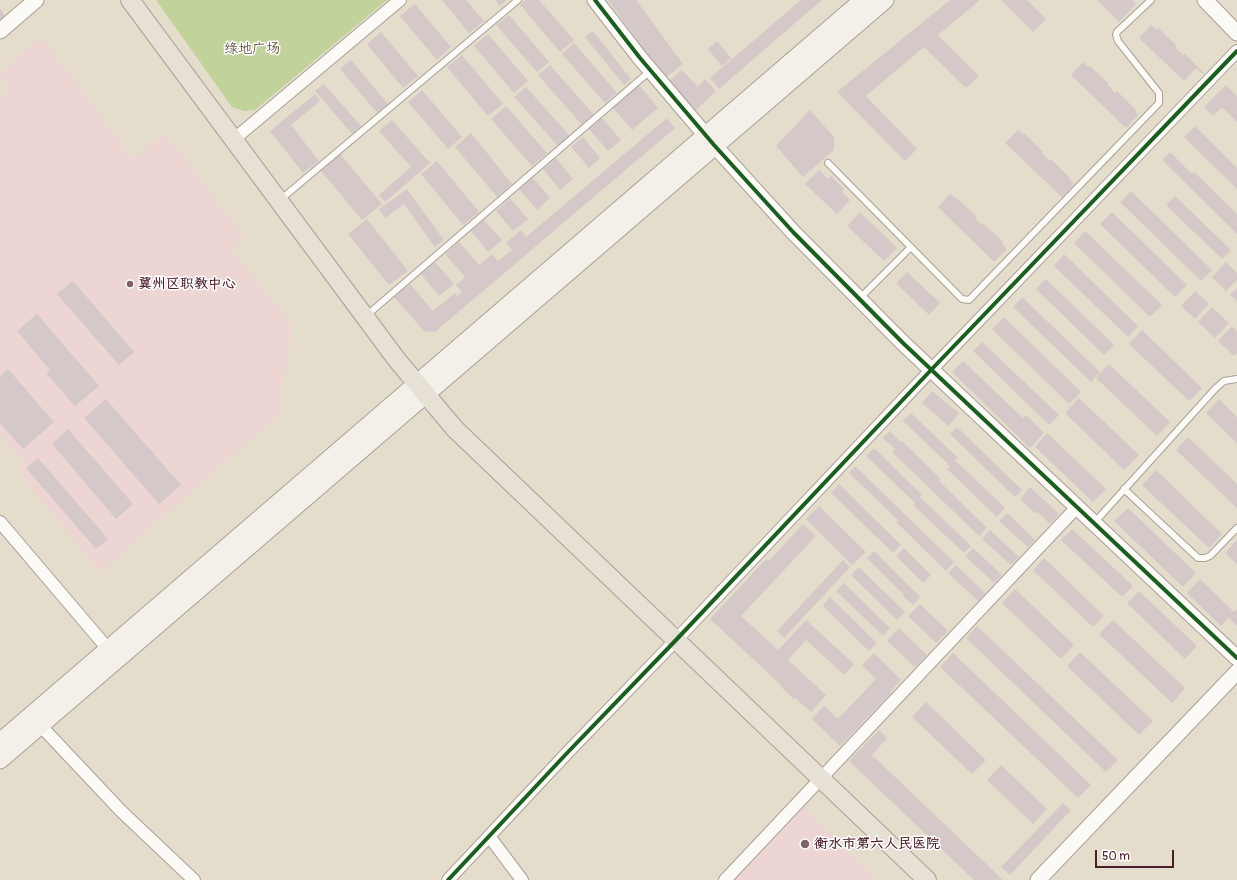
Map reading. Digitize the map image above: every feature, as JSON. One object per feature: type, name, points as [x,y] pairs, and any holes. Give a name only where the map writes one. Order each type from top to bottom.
[{"type":"main road","points":[[130,0],[365,317],[420,389],[455,429],[927,880]]},
{"type":"main road","points":[[0,760],[420,389],[710,140],[863,0]]},
{"type":"main road","points":[[710,140],[885,0]]},
{"type":"main road","points":[[0,742],[108,649],[420,389]]},
{"type":"street","points":[[0,31],[36,0]]},
{"type":"street","points":[[233,140],[400,0]]},
{"type":"street","points":[[595,0],[651,71],[710,140],[793,232],[931,370],[1237,658]]},
{"type":"street","points":[[1205,0],[1237,33]]},
{"type":"street","points":[[448,880],[931,370],[1237,51]]},
{"type":"street","points":[[725,880],[1077,507]]},
{"type":"street","points":[[0,522],[108,649]]},
{"type":"street","points":[[1038,880],[1237,672]]},
{"type":"street","points":[[40,725],[121,811],[194,880]]},
{"type":"street","points":[[489,836],[522,880]]},
{"type":"lane","points":[[279,201],[518,0]]},
{"type":"lane","points":[[828,163],[962,299],[969,300],[1159,103],[1159,93],[1118,41],[1116,35],[1117,32],[1151,0]]},
{"type":"lane","points":[[365,317],[651,71]]},
{"type":"lane","points":[[859,299],[911,247]]},
{"type":"lane","points":[[1094,523],[1215,389],[1224,381],[1237,379]]},
{"type":"lane","points":[[1124,489],[1198,558],[1210,556],[1237,528]]},
{"type":"shaded area","name":"冀州区职教中心","points":[[42,37],[132,158],[166,133],[244,238],[231,249],[288,320],[291,328],[278,416],[100,572],[18,472],[25,465],[0,436],[0,97],[10,88],[0,76],[0,72]]},
{"type":"shaded area","name":"衡水市第六人民医院","points":[[803,808],[879,880],[735,880]]},
{"type":"green space","name":"绿地广场","points":[[156,0],[387,0],[255,110],[244,111],[232,107]]},
{"type":"building","points":[[442,0],[466,0],[484,21],[469,33]]},
{"type":"building","points":[[495,0],[507,0],[500,6]]},
{"type":"building","points":[[525,0],[539,0],[574,40],[560,52],[520,5]]},
{"type":"building","points":[[608,0],[636,0],[683,64],[665,78]]},
{"type":"building","points":[[801,0],[822,0],[719,89],[710,78]]},
{"type":"building","points":[[950,0],[980,0],[938,35],[979,76],[966,88],[924,47],[866,96],[917,149],[905,161],[837,92]]},
{"type":"building","points":[[1001,0],[1027,0],[1046,19],[1033,32]]},
{"type":"building","points":[[1097,0],[1132,0],[1136,4],[1119,22]]},
{"type":"building","points":[[415,4],[451,47],[437,60],[400,16]]},
{"type":"building","points":[[0,9],[5,16],[0,21]]},
{"type":"building","points":[[509,15],[549,62],[537,72],[496,25]]},
{"type":"building","points":[[1151,25],[1157,30],[1158,28],[1177,46],[1176,48],[1183,55],[1185,54],[1204,73],[1203,74],[1196,68],[1184,81],[1139,38]]},
{"type":"building","points":[[593,31],[631,79],[624,85],[585,37]]},
{"type":"building","points":[[381,32],[418,76],[403,88],[367,44]]},
{"type":"building","points":[[488,34],[528,81],[514,93],[474,46]]},
{"type":"building","points":[[717,41],[731,58],[722,66],[708,49]]},
{"type":"building","points":[[574,43],[617,93],[605,103],[562,54]]},
{"type":"building","points":[[462,55],[503,104],[488,116],[447,67]]},
{"type":"building","points":[[351,60],[388,104],[377,113],[340,69]]},
{"type":"building","points":[[1083,62],[1088,67],[1090,66],[1109,84],[1108,85],[1115,93],[1117,91],[1136,110],[1135,111],[1138,115],[1126,128],[1071,75]]},
{"type":"building","points":[[550,65],[594,115],[582,125],[538,75]]},
{"type":"building","points":[[682,70],[698,87],[705,79],[716,91],[694,112],[667,83]]},
{"type":"building","points":[[324,84],[361,126],[352,134],[315,91]]},
{"type":"building","points":[[639,85],[658,108],[632,130],[612,107]]},
{"type":"building","points":[[1226,85],[1237,96],[1237,122],[1222,107],[1213,116],[1204,107]]},
{"type":"building","points":[[526,87],[570,136],[558,146],[514,97]]},
{"type":"building","points":[[422,90],[462,137],[448,149],[408,102]]},
{"type":"building","points":[[315,94],[320,101],[291,125],[319,161],[303,173],[270,131]]},
{"type":"building","points":[[506,106],[547,153],[532,166],[491,119]]},
{"type":"building","points":[[810,110],[834,137],[834,150],[803,177],[776,146]]},
{"type":"building","points":[[602,118],[621,140],[608,151],[589,129]]},
{"type":"building","points":[[667,118],[675,128],[436,331],[424,331],[394,297],[410,284],[433,311],[455,293],[457,296],[462,292],[456,285],[465,277],[445,254],[459,242],[479,265],[492,254],[498,261],[512,250],[506,243],[521,230],[526,237]]},
{"type":"building","points":[[392,120],[430,163],[385,202],[379,195],[411,167],[379,131]]},
{"type":"building","points":[[1195,126],[1237,168],[1237,189],[1184,137]]},
{"type":"building","points":[[1018,130],[1023,135],[1024,133],[1049,160],[1051,159],[1074,184],[1062,197],[1005,143]]},
{"type":"building","points":[[471,133],[512,184],[497,197],[455,147]]},
{"type":"building","points":[[583,137],[600,158],[589,168],[571,147]]},
{"type":"building","points":[[1170,152],[1192,174],[1194,172],[1237,214],[1237,234],[1162,160]]},
{"type":"building","points":[[340,154],[382,204],[362,220],[321,171]]},
{"type":"building","points":[[556,158],[573,179],[560,190],[543,169]]},
{"type":"building","points":[[437,161],[479,212],[463,225],[421,174]]},
{"type":"building","points":[[819,170],[828,179],[831,176],[844,189],[842,192],[850,200],[837,214],[805,184]]},
{"type":"building","points":[[532,177],[550,198],[537,210],[519,189]]},
{"type":"building","points":[[407,189],[444,240],[435,247],[404,204],[385,218],[379,209]]},
{"type":"building","points":[[1131,191],[1212,270],[1201,281],[1120,202]]},
{"type":"building","points":[[950,194],[956,199],[957,198],[976,216],[975,218],[982,225],[984,224],[1003,242],[1002,244],[1007,249],[994,262],[938,207]]},
{"type":"building","points":[[1175,196],[1231,250],[1222,259],[1166,205]]},
{"type":"building","points":[[510,198],[528,219],[513,231],[496,211]]},
{"type":"building","points":[[860,212],[897,248],[884,261],[847,226]]},
{"type":"building","points":[[1112,212],[1187,285],[1175,297],[1100,224]]},
{"type":"building","points":[[367,219],[408,271],[389,285],[348,234]]},
{"type":"building","points":[[484,220],[502,240],[488,252],[471,231]]},
{"type":"building","points":[[1085,231],[1162,305],[1150,317],[1074,243]]},
{"type":"building","points":[[1064,254],[1138,326],[1128,337],[1054,266]]},
{"type":"building","points":[[435,262],[454,284],[439,296],[421,274]]},
{"type":"building","points":[[1226,262],[1237,273],[1237,280],[1226,291],[1212,277]]},
{"type":"building","points":[[907,272],[940,303],[929,315],[896,283]]},
{"type":"building","points":[[1046,279],[1114,345],[1104,355],[1036,289]]},
{"type":"building","points":[[73,281],[134,352],[119,365],[57,294]]},
{"type":"building","points":[[1237,288],[1237,301],[1230,295]]},
{"type":"building","points":[[1195,291],[1209,304],[1195,319],[1181,306]]},
{"type":"building","points":[[1022,297],[1100,372],[1091,382],[1013,307]]},
{"type":"building","points":[[1212,307],[1229,323],[1215,338],[1198,322]]},
{"type":"building","points":[[37,314],[99,386],[75,406],[46,373],[50,370],[17,331]]},
{"type":"building","points":[[1004,317],[1081,392],[1069,404],[992,329]]},
{"type":"building","points":[[1232,326],[1237,331],[1237,353],[1234,356],[1218,341]]},
{"type":"building","points":[[1142,330],[1202,388],[1189,401],[1129,344]]},
{"type":"building","points":[[982,342],[1059,415],[1049,425],[973,351]]},
{"type":"building","points":[[963,361],[1023,418],[1026,415],[1044,433],[1030,448],[952,372]]},
{"type":"building","points":[[1109,364],[1170,422],[1157,436],[1096,378]]},
{"type":"building","points":[[8,369],[54,422],[23,449],[0,423],[0,376]]},
{"type":"building","points":[[932,391],[959,413],[949,426],[922,403]]},
{"type":"building","points":[[1079,398],[1139,455],[1124,470],[1065,413]]},
{"type":"building","points":[[106,399],[181,485],[159,504],[84,418]]},
{"type":"building","points":[[1219,399],[1237,417],[1237,443],[1206,413]]},
{"type":"building","points":[[911,413],[958,458],[955,460],[1005,508],[997,517],[947,469],[950,466],[903,421]]},
{"type":"building","points":[[957,427],[1022,490],[1015,497],[950,434]]},
{"type":"building","points":[[68,429],[133,504],[116,519],[52,444]]},
{"type":"building","points":[[890,431],[941,479],[939,481],[987,528],[979,536],[892,452],[895,449],[883,438]]},
{"type":"building","points":[[1047,433],[1106,489],[1093,502],[1035,447]]},
{"type":"building","points":[[1188,437],[1237,484],[1237,508],[1176,450]]},
{"type":"building","points":[[874,448],[922,495],[920,497],[971,546],[964,553],[913,505],[915,503],[866,456]]},
{"type":"building","points":[[38,458],[108,539],[96,549],[26,468]]},
{"type":"building","points":[[855,466],[954,562],[946,571],[896,522],[898,520],[849,473]]},
{"type":"building","points":[[1156,470],[1222,534],[1209,548],[1142,485]]},
{"type":"building","points":[[839,484],[901,545],[893,553],[831,493]]},
{"type":"building","points":[[1030,487],[1059,514],[1050,524],[1038,512],[1036,514],[1020,499]]},
{"type":"building","points":[[819,506],[866,552],[852,565],[806,519]]},
{"type":"building","points":[[1128,508],[1196,573],[1183,587],[1114,521]]},
{"type":"building","points":[[1007,513],[1035,540],[1028,547],[999,521]]},
{"type":"building","points":[[803,524],[816,536],[741,616],[778,650],[806,620],[854,664],[844,675],[806,640],[788,660],[826,695],[811,712],[795,698],[794,699],[710,619],[766,559],[769,561]]},
{"type":"building","points":[[1072,529],[1133,586],[1122,597],[1061,540]]},
{"type":"building","points":[[990,530],[1019,557],[1011,565],[982,539]]},
{"type":"building","points":[[1237,540],[1237,564],[1225,553]]},
{"type":"building","points":[[904,548],[931,575],[923,583],[896,556]]},
{"type":"building","points":[[973,548],[1002,575],[994,583],[965,556]]},
{"type":"building","points":[[874,551],[920,597],[913,605],[867,558]]},
{"type":"building","points":[[1044,558],[1104,616],[1093,627],[1033,570]]},
{"type":"building","points":[[843,560],[850,567],[784,638],[777,631]]},
{"type":"building","points":[[956,565],[985,593],[978,601],[948,573]]},
{"type":"building","points":[[859,567],[905,612],[897,620],[851,575]]},
{"type":"building","points":[[1200,579],[1234,612],[1237,609],[1237,626],[1229,618],[1221,626],[1187,593]]},
{"type":"building","points":[[844,583],[890,628],[883,636],[836,591]]},
{"type":"building","points":[[1015,589],[1074,645],[1061,659],[1002,603]]},
{"type":"building","points":[[1139,591],[1197,646],[1185,659],[1127,603]]},
{"type":"building","points":[[830,597],[877,643],[869,651],[823,606]]},
{"type":"building","points":[[920,604],[948,631],[936,643],[908,616]]},
{"type":"building","points":[[1113,620],[1185,688],[1172,703],[1099,634]]},
{"type":"building","points":[[977,626],[1118,760],[1106,772],[966,638]]},
{"type":"building","points":[[899,628],[927,655],[915,667],[887,641]]},
{"type":"building","points":[[1080,652],[1153,721],[1139,735],[1067,666]]},
{"type":"building","points":[[874,653],[901,680],[890,692],[891,693],[840,746],[812,719],[824,706],[838,719],[876,679],[862,665]]},
{"type":"building","points":[[953,653],[1091,785],[1078,798],[940,667]]},
{"type":"building","points":[[926,702],[986,760],[972,774],[912,717]]},
{"type":"building","points":[[879,730],[887,738],[872,755],[1003,880],[974,880],[849,761]]},
{"type":"building","points":[[1001,765],[1047,809],[1033,824],[987,780]]},
{"type":"building","points":[[1063,803],[1071,810],[1010,875],[1001,867]]},
{"type":"cycle path","points":[[595,0],[640,58],[714,145],[793,232],[903,343],[1237,658]]},
{"type":"cycle path","points":[[448,880],[931,370],[1237,51]]},
{"type":"place","name":"冀州区职教中心","points":[[130,284]]},
{"type":"place","name":"衡水市第六人民医院","points":[[805,844]]}]
